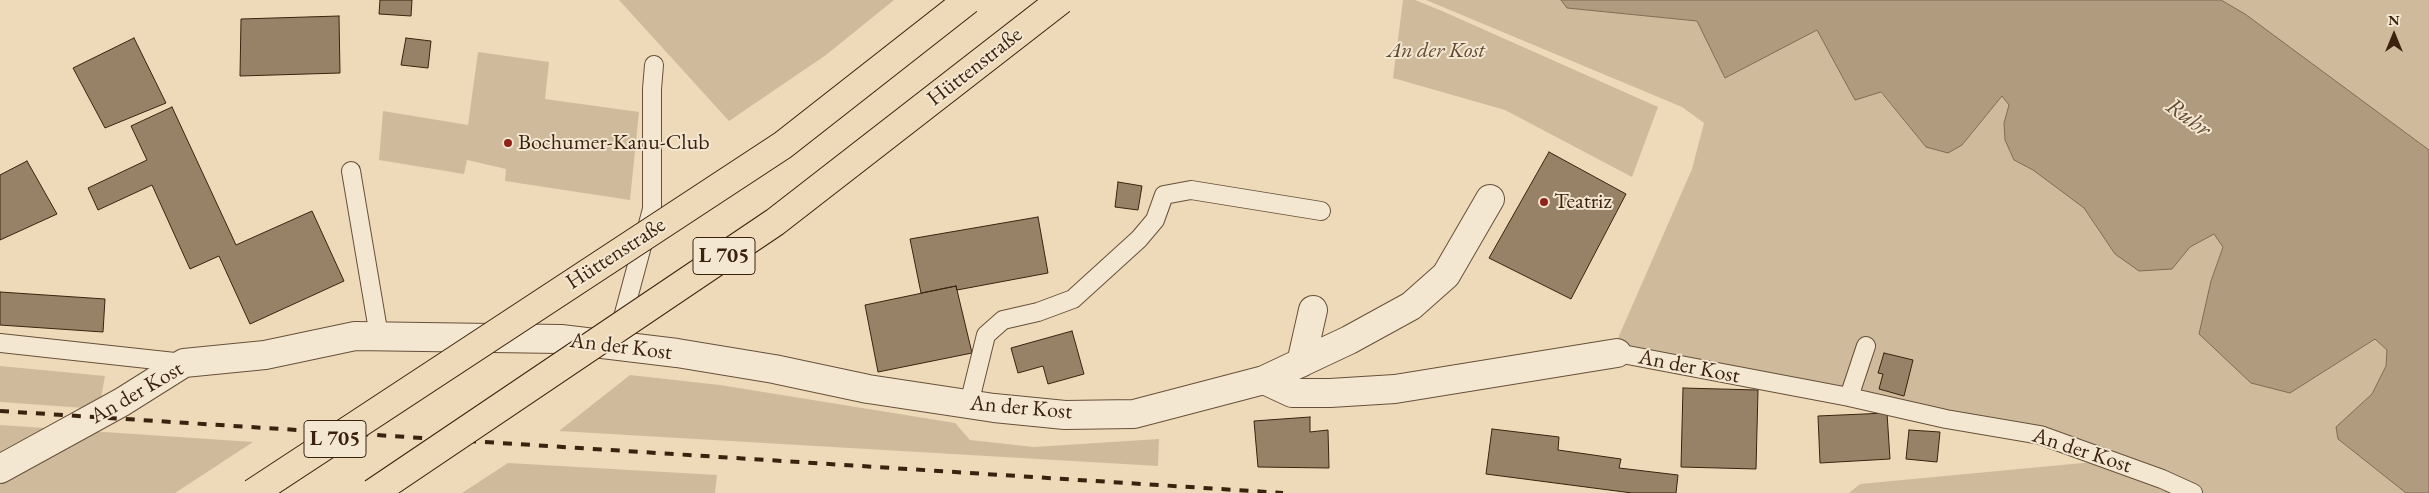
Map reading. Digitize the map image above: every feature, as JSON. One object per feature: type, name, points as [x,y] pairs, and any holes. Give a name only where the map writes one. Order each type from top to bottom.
[{"type":"main road","name":"Hüttenstraße","points":[[253,493],[783,145],[968,0]]},
{"type":"main road","name":"Hüttenstraße","points":[[373,493],[776,222],[1061,0]]},
{"type":"street","name":"An der Kost","points":[[0,470],[122,402],[184,363],[265,355],[355,336],[560,339],[677,353],[774,369],[868,389],[969,404],[1065,414],[1134,414],[1264,380],[1411,306],[1446,275],[1490,199]]},
{"type":"street","points":[[1301,363],[1312,310]]},
{"type":"street","name":"An der Kost","points":[[1264,380],[1292,393],[1395,389],[1617,353]]},
{"type":"lane","points":[[615,346],[652,210],[652,89],[654,65]]},
{"type":"lane","points":[[351,171],[379,336]]},
{"type":"lane","points":[[969,404],[986,335],[1003,320],[1038,312],[1073,299],[1139,240],[1155,220],[1164,195],[1191,190],[1321,211]]},
{"type":"lane","points":[[0,343],[184,363]]},
{"type":"lane","points":[[1849,398],[1866,346]]},
{"type":"lane","name":"An der Kost","points":[[1617,353],[1849,398],[1946,419],[2040,435],[2162,479],[2193,493]]},
{"type":"green space","points":[[619,0],[894,0],[826,55],[729,121]]},
{"type":"green space","name":"An der Kost","points":[[1403,0],[1415,0],[1442,11],[1658,107],[1632,177],[1505,110],[1393,78]]},
{"type":"green space","points":[[1426,0],[1561,0],[1567,8],[1697,21],[1725,78],[1817,30],[1855,100],[1880,92],[1926,147],[1962,145],[2002,96],[2009,105],[2004,123],[2005,140],[2014,160],[2033,170],[2084,208],[2115,254],[2172,269],[2190,246],[2214,234],[2223,246],[2211,281],[2290,393],[2375,339],[2387,350],[2386,366],[2372,394],[2336,428],[2338,439],[2406,493],[2202,493],[2163,475],[2040,432],[1615,345],[1692,169],[1704,123],[1682,107]]},
{"type":"green space","points":[[2221,0],[2429,0],[2429,150],[2245,14]]},
{"type":"green space","name":"Bochumer-Kanu-Club","points":[[478,52],[549,62],[545,99],[639,112],[630,200],[505,181],[506,169],[467,160],[464,174],[379,160],[383,111],[468,125]]},
{"type":"green space","points":[[0,366],[105,376],[99,409],[0,402]]},
{"type":"green space","points":[[630,375],[720,385],[955,423],[970,440],[1034,447],[1159,439],[1158,466],[559,431]]},
{"type":"green space","points":[[0,425],[253,442],[175,493],[0,493]]},
{"type":"green space","points":[[2104,461],[2188,493],[1849,493],[1860,484]]},
{"type":"green space","points":[[508,463],[717,475],[715,493],[462,493]]},
{"type":"water","name":"Ruhr","points":[[1561,0],[2221,0],[2245,14],[2429,150],[2429,493],[2406,493],[2338,439],[2336,427],[2372,394],[2386,366],[2387,350],[2375,339],[2290,393],[2251,383],[2199,334],[2211,281],[2223,247],[2214,234],[2190,247],[2172,269],[2139,271],[2115,254],[2084,208],[2033,170],[2014,160],[2005,140],[2004,123],[2009,105],[2002,96],[1962,145],[1948,153],[1926,147],[1881,92],[1855,100],[1817,30],[1725,78],[1697,21],[1567,8]]},
{"type":"building","points":[[380,0],[412,0],[411,16],[379,14]]},
{"type":"building","points":[[339,16],[340,73],[240,76],[241,19]]},
{"type":"building","points":[[134,38],[166,103],[105,128],[73,68]]},
{"type":"building","points":[[406,38],[431,41],[428,68],[401,65]]},
{"type":"building","points":[[172,107],[236,245],[312,211],[344,281],[250,324],[219,256],[190,269],[152,185],[98,210],[88,188],[147,160],[131,126]]},
{"type":"building","points":[[1549,152],[1626,194],[1571,299],[1489,258]]},
{"type":"building","points":[[27,161],[57,214],[0,240],[0,175]]},
{"type":"building","points":[[1118,182],[1142,186],[1138,210],[1115,207]]},
{"type":"building","points":[[1038,217],[1048,273],[957,290],[956,286],[921,293],[910,239]]},
{"type":"building","points":[[956,286],[972,353],[878,372],[865,305]]},
{"type":"building","points":[[0,292],[105,299],[103,332],[0,325]]},
{"type":"building","points":[[1072,331],[1084,374],[1048,384],[1043,366],[1018,373],[1011,348]]},
{"type":"building","points":[[1884,353],[1913,360],[1904,396],[1879,389],[1883,374],[1878,373]]},
{"type":"building","points":[[1683,388],[1758,390],[1756,469],[1681,467]]},
{"type":"building","points":[[1887,413],[1890,459],[1820,463],[1818,416]]},
{"type":"building","points":[[1310,417],[1310,432],[1328,430],[1329,468],[1258,467],[1254,421]]},
{"type":"building","points":[[1492,429],[1559,437],[1558,450],[1621,459],[1619,468],[1678,475],[1676,493],[1632,493],[1486,474]]},
{"type":"building","points":[[1909,430],[1940,432],[1937,462],[1906,459]]},
{"type":"railway","points":[[0,411],[1283,493]]},
{"type":"place","name":"Bochumer-Kanu-Club","points":[[508,143]]},
{"type":"place","name":"Teatriz","points":[[1544,202]]}]
